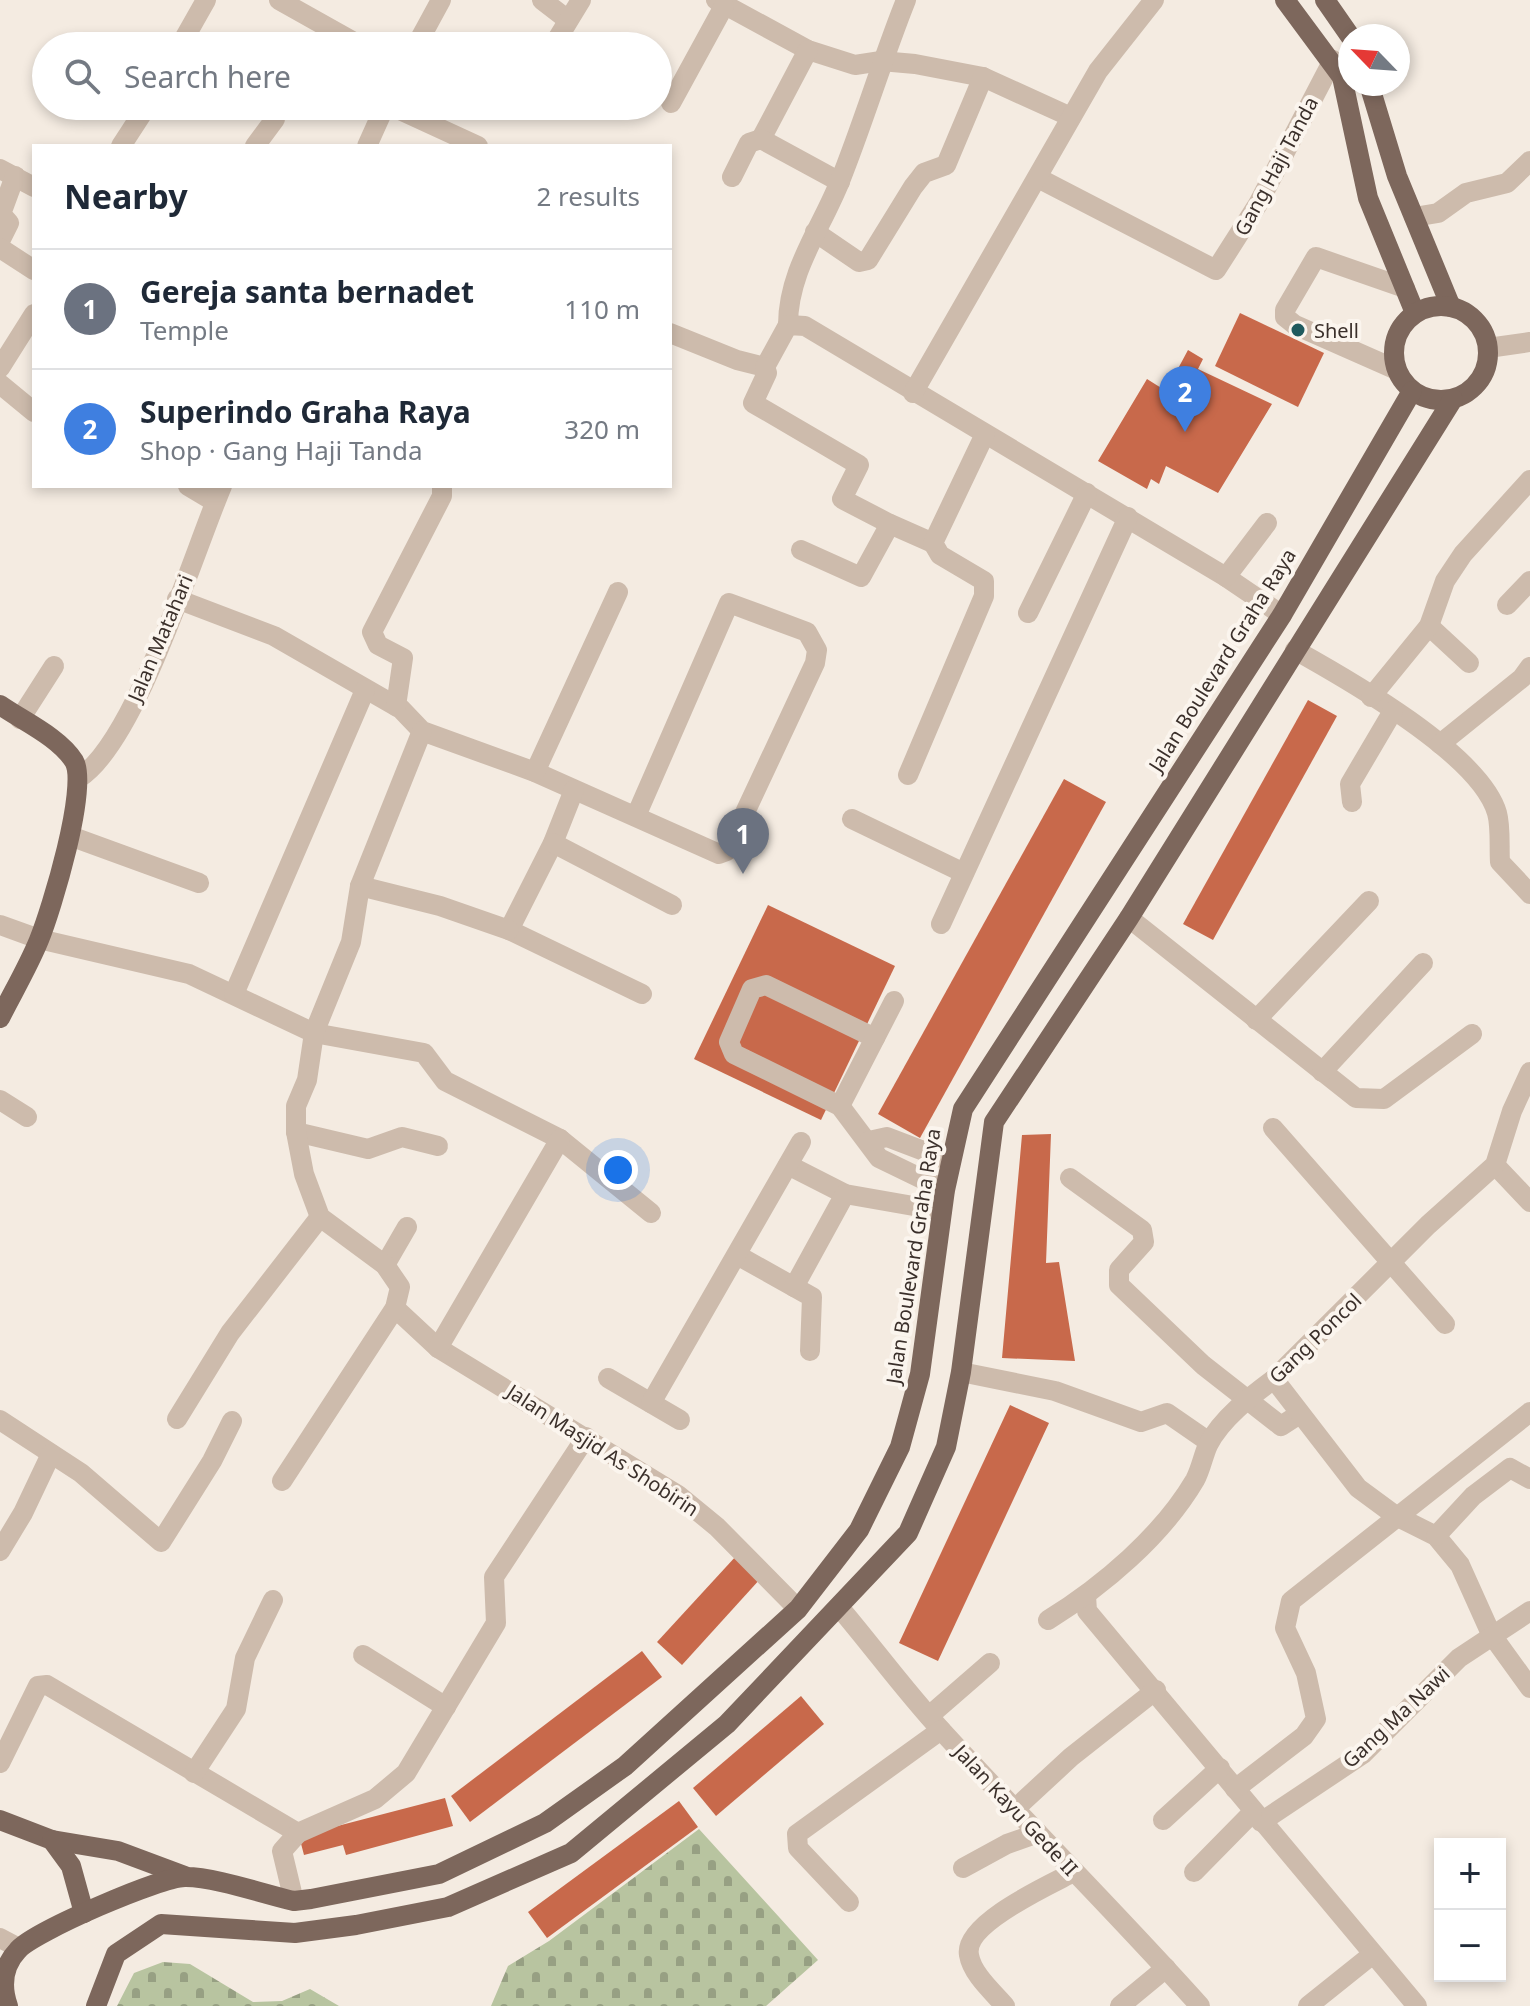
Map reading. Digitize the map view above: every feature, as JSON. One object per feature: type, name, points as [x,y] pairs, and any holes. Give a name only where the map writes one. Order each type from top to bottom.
[{"type":"main road","points":[[1285,0],[1333,60],[1347,93],[1368,198],[1415,313]]},
{"type":"main road","points":[[1325,0],[1342,24]]},
{"type":"main road","points":[[1372,96],[1414,217],[1451,307]]},
{"type":"main road","points":[[1354,131],[1380,123]]},
{"type":"main road","points":[[1433,306],[1451,307],[1477,322],[1488,348],[1484,374],[1465,394],[1453,399],[1432,400],[1412,391],[1397,370],[1395,345],[1399,333],[1415,313],[1433,306]]},
{"type":"main road","name":"Jalan Boulevard Graha Raya","points":[[19,1948],[139,1888],[185,1876],[302,1900],[439,1874],[545,1823],[625,1766],[798,1609],[859,1530],[900,1447],[920,1374],[950,1161],[963,1109],[1282,615],[1412,391]]},
{"type":"main road","points":[[96,2006],[116,1954],[161,1924],[305,1932],[448,1907],[571,1853],[727,1724],[908,1533],[946,1447],[961,1372],[994,1122],[1129,918],[1453,399]]},
{"type":"main road","points":[[0,705],[63,749],[75,762],[79,778],[70,836],[39,939],[0,1018]]},
{"type":"main road","points":[[963,1109],[994,1122]]},
{"type":"main road","points":[[0,1820],[52,1840],[118,1851],[185,1876]]},
{"type":"main road","points":[[52,1840],[71,1866],[84,1913]]},
{"type":"main road","points":[[302,1900],[305,1932]]},
{"type":"main road","points":[[8,2006],[2,1989],[2,1972],[19,1948]]},
{"type":"street","points":[[188,32],[206,0]]},
{"type":"street","points":[[279,0],[336,32]]},
{"type":"street","points":[[428,32],[441,0]]},
{"type":"street","points":[[542,0],[568,20]]},
{"type":"street","points":[[561,32],[581,0]]},
{"type":"street","points":[[906,0],[881,61],[840,182],[815,232],[788,299],[788,325],[765,367],[767,373],[753,403],[859,465],[842,499],[933,543],[940,555],[984,581],[984,596],[908,775]]},
{"type":"street","points":[[913,393],[1098,71],[1154,0]]},
{"type":"street","points":[[672,101],[732,5],[808,50],[855,65],[881,61],[983,77],[1071,117]]},
{"type":"street","points":[[732,177],[749,143],[761,139],[808,50]]},
{"type":"street","name":"Gang Haji Tanda","points":[[1038,178],[1216,270],[1258,204],[1333,60]]},
{"type":"street","points":[[815,232],[859,262],[868,260],[924,173],[946,165],[983,77]]},
{"type":"street","points":[[122,144],[138,120]]},
{"type":"street","points":[[256,144],[274,120]]},
{"type":"street","points":[[368,144],[381,120]]},
{"type":"street","points":[[420,120],[474,144]]},
{"type":"street","points":[[761,139],[840,182]]},
{"type":"street","points":[[1414,217],[1438,213],[1466,193],[1507,183],[1530,161]]},
{"type":"street","points":[[0,241],[9,223],[1,214],[8,172],[32,186]]},
{"type":"street","points":[[0,248],[32,269]]},
{"type":"street","points":[[1397,370],[1295,325],[1285,317],[1285,310],[1316,257],[1405,288]]},
{"type":"street","points":[[0,368],[32,317]]},
{"type":"street","points":[[788,325],[805,326],[913,393],[1128,517],[1282,615]]},
{"type":"street","points":[[672,334],[737,360],[765,367]]},
{"type":"street","points":[[1488,348],[1530,342]]},
{"type":"street","points":[[0,384],[32,410]]},
{"type":"street","points":[[933,543],[985,434]]},
{"type":"street","points":[[196,488],[218,494]]},
{"type":"street","points":[[396,706],[403,658],[378,645],[372,632],[442,496],[442,488]]},
{"type":"street","points":[[1371,697],[1429,626],[1445,581],[1463,554],[1527,490]]},
{"type":"street","points":[[1028,613],[1087,493]]},
{"type":"street","name":"Jalan Matahari","points":[[79,778],[96,767],[145,682],[218,494]]},
{"type":"street","points":[[941,924],[1128,517]]},
{"type":"street","points":[[1226,577],[1267,523]]},
{"type":"street","points":[[801,550],[861,577],[890,524]]},
{"type":"street","points":[[1507,605],[1530,581]]},
{"type":"street","points":[[535,772],[618,592]]},
{"type":"street","points":[[177,599],[274,636],[396,706],[422,731],[535,772],[709,852],[727,851],[815,663],[817,650],[807,632],[729,603],[636,816]]},
{"type":"street","points":[[1429,626],[1469,663]]},
{"type":"street","points":[[1295,650],[1337,673],[1440,744],[1478,781],[1497,812],[1500,862],[1530,894]]},
{"type":"street","points":[[20,719],[54,666]]},
{"type":"street","points":[[1440,744],[1527,678]]},
{"type":"street","points":[[234,994],[365,690]]},
{"type":"street","points":[[1352,802],[1350,784],[1393,711]]},
{"type":"street","points":[[282,1481],[395,1308],[400,1287],[385,1265],[320,1217],[304,1174],[296,1132],[296,1106],[307,1080],[314,1033],[351,942],[360,886],[422,731]]},
{"type":"street","points":[[509,930],[553,843],[574,790]]},
{"type":"street","points":[[852,819],[964,873]]},
{"type":"street","points":[[70,836],[199,883]]},
{"type":"street","points":[[553,843],[672,905]]},
{"type":"street","points":[[360,886],[440,906],[509,930],[642,994]]},
{"type":"street","points":[[1256,1020],[1369,901]]},
{"type":"street","points":[[1129,918],[1356,1098],[1384,1099],[1472,1034]]},
{"type":"street","points":[[0,925],[39,939],[189,974],[314,1033],[424,1053],[445,1081],[560,1139],[651,1213]]},
{"type":"street","points":[[1322,1072],[1423,963]]},
{"type":"street","points":[[875,1038],[766,985],[752,989],[729,1042],[734,1054],[840,1106],[850,1124],[944,1201]]},
{"type":"street","points":[[840,1106],[894,1001]]},
{"type":"street","points":[[1530,1072],[1512,1111],[1495,1165],[1530,1202]]},
{"type":"street","points":[[0,1100],[27,1117]]},
{"type":"street","points":[[1273,1128],[1445,1324]]},
{"type":"street","points":[[296,1132],[368,1149],[402,1137],[438,1146]]},
{"type":"street","points":[[438,1348],[560,1139]]},
{"type":"street","points":[[651,1403],[801,1142]]},
{"type":"street","points":[[878,1145],[950,1161]]},
{"type":"street","points":[[788,1165],[845,1194],[944,1201]]},
{"type":"street","name":"Gang Poncol","points":[[1048,1620],[1086,1596],[1162,1525],[1196,1479],[1209,1442],[1246,1400],[1274,1379],[1428,1225],[1495,1165]]},
{"type":"street","points":[[1070,1178],[1142,1230],[1144,1242],[1119,1270],[1119,1285],[1246,1400],[1281,1426],[1298,1415]]},
{"type":"street","points":[[794,1287],[845,1194]]},
{"type":"street","points":[[177,1419],[230,1333],[320,1217]]},
{"type":"street","points":[[385,1265],[407,1227]]},
{"type":"street","points":[[737,1255],[812,1297],[810,1351]]},
{"type":"street","name":"Jalan Masjid As Shobirin","points":[[395,1308],[438,1348],[678,1495],[717,1527],[798,1609]]},
{"type":"street","points":[[961,1372],[1055,1391],[1141,1422],[1167,1413],[1209,1442]]},
{"type":"street","points":[[608,1378],[680,1420]]},
{"type":"street","points":[[1274,1379],[1298,1415],[1358,1488],[1396,1516],[1436,1536],[1460,1565],[1491,1634],[1530,1688]]},
{"type":"street","points":[[1235,1789],[1304,1736],[1316,1719],[1306,1673],[1285,1628],[1291,1601],[1530,1412]]},
{"type":"street","points":[[0,1420],[81,1473],[161,1542],[212,1461],[232,1421]]},
{"type":"street","points":[[302,1900],[282,1851],[298,1833],[375,1799],[406,1773],[496,1623],[494,1577],[586,1437]]},
{"type":"street","points":[[0,1551],[23,1513],[51,1454]]},
{"type":"street","points":[[1436,1536],[1473,1496],[1510,1468],[1530,1479]]},
{"type":"street","points":[[1086,1596],[1087,1611],[1220,1768],[1256,1818],[1417,2006]]},
{"type":"street","points":[[194,1773],[236,1709],[245,1658],[273,1600]]},
{"type":"street","name":"Jalan Kayu Gede II","points":[[839,1607],[929,1715],[1017,1807],[1072,1873],[1131,1927],[1200,2006]]},
{"type":"street","name":"Gang Ma Nawi","points":[[1194,1872],[1256,1818],[1363,1754],[1408,1705],[1491,1634],[1530,1611]]},
{"type":"street","points":[[363,1655],[446,1707]]},
{"type":"street","points":[[849,1902],[798,1848],[797,1834],[990,1663]]},
{"type":"street","points":[[0,1763],[38,1686],[47,1685],[298,1833]]},
{"type":"street","points":[[1017,1807],[1071,1757],[1156,1690]]},
{"type":"street","points":[[1163,1820],[1220,1768]]},
{"type":"street","points":[[963,1868],[1007,1844],[1038,1833]]},
{"type":"street","points":[[1005,2006],[971,1964],[968,1951],[972,1935],[1017,1903],[1072,1873]]},
{"type":"street","points":[[0,1938],[19,1948]]},
{"type":"street","points":[[1308,2006],[1373,1954]]},
{"type":"street","points":[[1120,2006],[1166,1968]]},
{"type":"green space","points":[[699,1829],[818,1960],[766,2006],[491,2006],[508,1966],[549,1941]]},
{"type":"green space","points":[[163,1962],[190,1964],[253,2002],[282,2001],[310,1989],[339,2006],[117,2006],[134,1973]]},
{"type":"building","points":[[1240,313],[1324,353],[1298,407],[1215,366]]},
{"type":"building","points":[[1188,350],[1203,359],[1198,369],[1272,404],[1218,493],[1166,466],[1159,484],[1151,479],[1147,489],[1098,461],[1147,379],[1166,391]]},
{"type":"building","points":[[1308,700],[1337,716],[1213,940],[1183,924]]},
{"type":"building","points":[[1064,779],[1106,802],[920,1138],[878,1114]]},
{"type":"building","points":[[768,905],[895,966],[821,1120],[694,1059]]},
{"type":"building","points":[[1051,1134],[1046,1263],[1059,1262],[1075,1361],[1002,1358],[1022,1135]]},
{"type":"building","points":[[1010,1405],[1049,1423],[938,1661],[899,1643]]},
{"type":"building","points":[[737,1555],[761,1578],[682,1665],[657,1642]]},
{"type":"building","points":[[642,1651],[662,1677],[470,1822],[451,1796]]},
{"type":"building","points":[[801,1696],[824,1724],[716,1816],[693,1788]]},
{"type":"building","points":[[445,1798],[453,1826],[346,1855],[343,1845],[304,1855],[299,1836]]},
{"type":"building","points":[[679,1801],[698,1827],[547,1938],[528,1912]]},
{"type":"place","name":"Shell","points":[[1298,330]]},
{"type":"place","name":"Superindo Graha Raya","points":[[1185,432]]},
{"type":"place","name":"Gereja santa bernadet","points":[[743,874]]}]
